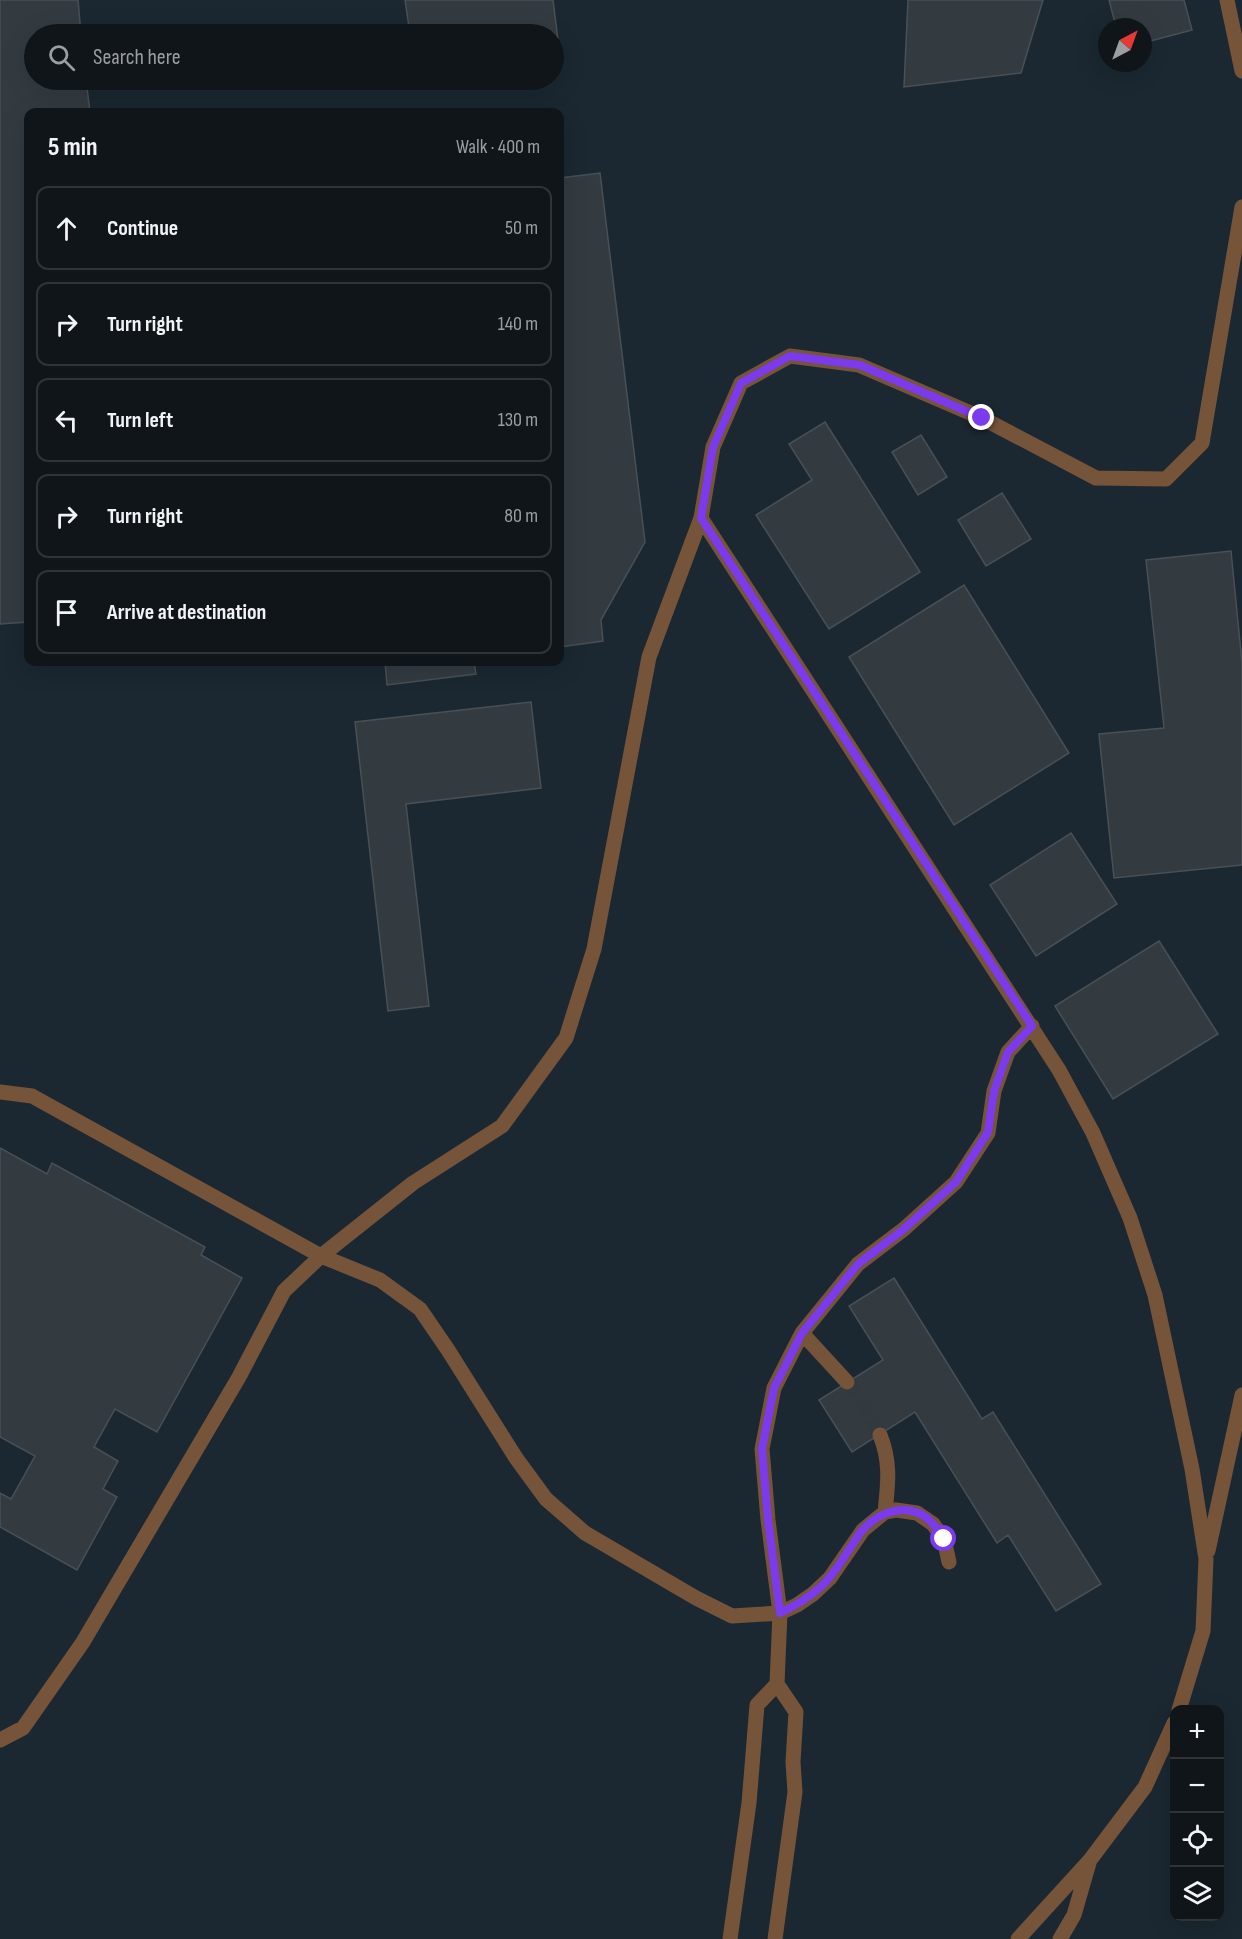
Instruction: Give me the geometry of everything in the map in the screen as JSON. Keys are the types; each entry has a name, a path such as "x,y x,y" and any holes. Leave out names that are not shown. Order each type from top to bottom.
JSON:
{"lane":[{"path":"1227,0 1242,71"},
{"path":"0,1740 23,1728 83,1642 239,1377 284,1291 321,1256 413,1183 502,1126 566,1038 594,949 649,657 701,518 713,447 741,383 790,356 860,365 982,418 1096,478 1166,479 1202,443 1242,207"},
{"path":"701,518 1032,1026 1093,1132 1130,1218 1155,1295 1192,1469 1206,1559"},
{"path":"775,1939 795,1792 793,1762 796,1712 777,1684 780,1613 762,1449 774,1388 802,1333 858,1264 904,1229 956,1182 988,1132 994,1091 1008,1052 1032,1026"},
{"path":"0,1092 32,1096 321,1256 380,1280 420,1309 516,1458 546,1499 585,1533 696,1598 732,1616 780,1613 797,1605 830,1578 863,1530 885,1512 906,1510 926,1517 944,1539 949,1562"},
{"path":"802,1333 822,1352 847,1382"},
{"path":"1181,1705 1203,1631 1206,1559 1242,1395"},
{"path":"880,1435 887,1452 888,1480 885,1512"},
{"path":"730,1939 749,1803 757,1705 777,1684"},
{"path":"1018,1939 1090,1860 1145,1787 1170,1732"},
{"path":"1060,1939 1074,1916 1090,1860"}],"shaded area":[{"path":"0,0 1242,0 1242,1939 0,1939"}],"building":[{"path":"0,0 78,0 80,24 24,24 24,90 87,90 90,108 24,108 24,622 0,624"},
{"path":"405,0 553,0 556,24 409,24"},
{"path":"908,0 1043,0 1021,73 904,87"},
{"path":"1109,0 1184,0 1192,30 1152,41 1152,18 1114,18"},
{"path":"600,173 645,542 601,620 603,641 564,646 564,178"},
{"path":"825,422 920,572 829,629 756,515 812,480 789,444"},
{"path":"921,435 947,477 918,495 892,452"},
{"path":"1002,493 1031,539 986,566 958,520"},
{"path":"1231,551 1242,663 1242,865 1114,878 1099,734 1164,728 1146,560"},
{"path":"964,585 1069,753 954,825 849,657"},
{"path":"385,666 475,666 476,674 387,685"},
{"path":"531,702 541,788 406,804 429,1006 388,1011 355,722"},
{"path":"1071,833 1117,904 1036,956 990,885"},
{"path":"1159,941 1218,1034 1113,1099 1055,1006"},
{"path":"0,1148 47,1174 52,1163 205,1247 201,1255 242,1278 157,1432 115,1409 94,1447 118,1461 103,1489 117,1497 77,1570 0,1527 0,1493 11,1499 35,1456 0,1437"},
{"path":"894,1278 982,1419 993,1412 1101,1584 1056,1611 1008,1535 997,1543 915,1412 852,1452 819,1400 883,1360 849,1306"}],"tunnel":[{"path":"847,1382 859,1397 880,1435"}],"route":[{"path":"944,1539 926,1517 906,1510 885,1512 863,1530 830,1578 813,1594 780,1613 762,1449 774,1388 802,1333 858,1264 904,1229 956,1182 988,1132 994,1091 1008,1052 1032,1026 701,518 713,447 741,383 790,356 860,365 982,418"}]}
